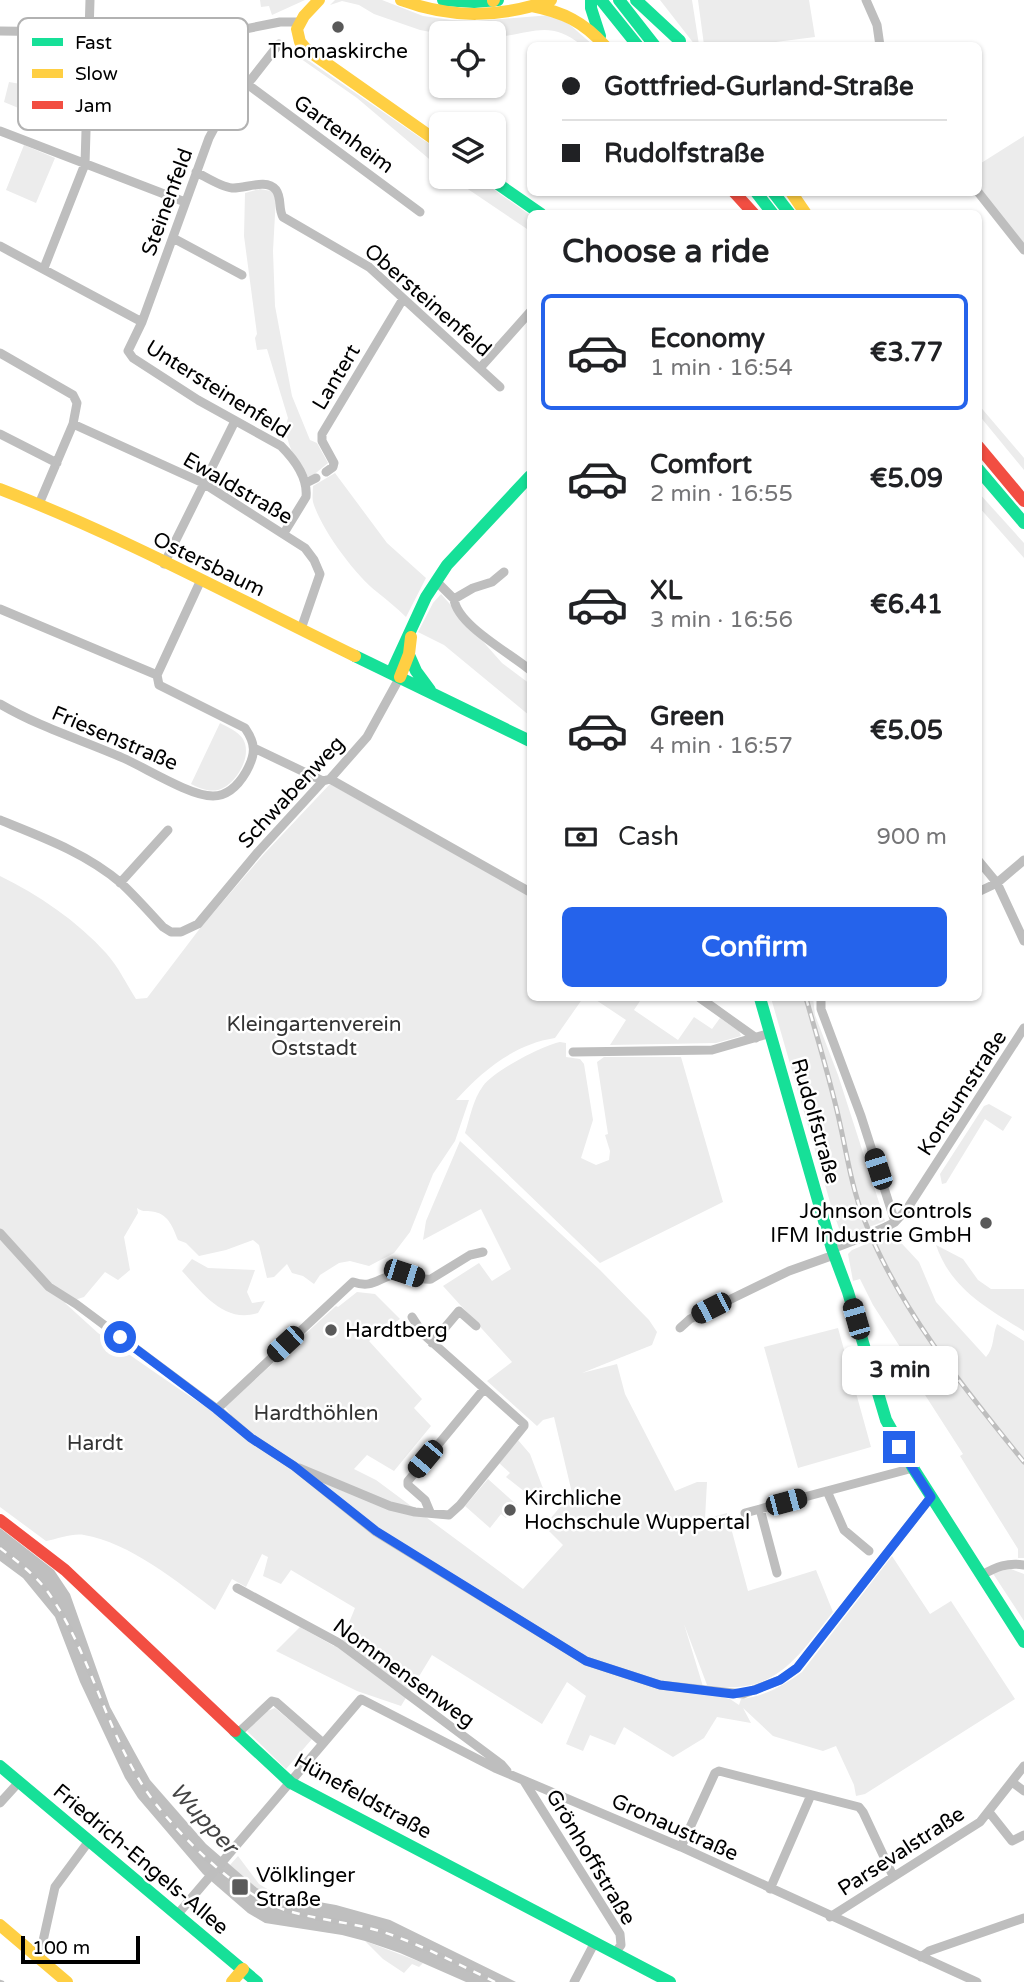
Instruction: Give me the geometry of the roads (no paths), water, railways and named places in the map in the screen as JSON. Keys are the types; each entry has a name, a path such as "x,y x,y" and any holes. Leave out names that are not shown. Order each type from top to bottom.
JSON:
{"main road":[{"path":"319,0 299,22 296,37 303,48 429,136"},
{"path":"401,0 434,12 454,15 492,13 551,0"},
{"path":"443,0 495,0"},
{"path":"619,0 652,42"},
{"path":"636,0 681,42"},
{"path":"656,0 681,42"},
{"path":"594,3 604,42"},
{"path":"594,3 634,42"},
{"path":"532,6 571,15 583,22 603,42"},
{"path":"505,189 535,210"},
{"path":"738,196 750,210"},
{"path":"759,196 770,210"},
{"path":"982,451 1024,501"},
{"path":"982,474 1024,523"},
{"path":"396,675 411,628 436,581 447,565 527,480"},
{"name":"Ostersbaum","path":"0,489 40,504 396,675"},
{"path":"411,628 409,654 416,671 433,694"},
{"path":"396,675 409,654"},
{"path":"396,675 527,740"},
{"name":"Rudolfstraße","path":"761,1001 833,1252 848,1292 886,1420 912,1468 1024,1642"},
{"name":"Hünefeldstraße","path":"0,1520 65,1570 291,1783 670,1982"},
{"name":"Friedrich-Engels-Allee","path":"0,1766 257,1982"},
{"path":"0,1925 67,1982"},
{"path":"232,1982 243,1969"}],"street":[{"path":"89,18 90,0"},
{"path":"866,0 877,25 879,42"},
{"path":"248,28 280,22 299,22"},
{"path":"0,31 18,31"},
{"name":"Steinenfeld","path":"248,84 279,44"},
{"name":"Gartenheim","path":"248,86 421,212"},
{"path":"44,268 85,164 86,130"},
{"name":"Steinenfeld","path":"129,347 142,322 213,130"},
{"path":"0,131 185,202"},
{"name":"Obersteinenfeld","path":"196,172 229,188 260,185 274,188 278,193 280,213 283,217 369,267 500,387"},
{"path":"981,196 1024,250"},
{"path":"173,238 242,275"},
{"path":"0,246 142,322"},
{"name":"Lantert","path":"326,472 334,463 322,441 322,433 403,299"},
{"path":"480,368 527,315"},
{"name":"Untersteinenfeld","path":"129,347 129,355 133,358 281,446 306,483"},
{"path":"0,354 73,395 78,407 40,504"},
{"path":"164,564 235,421"},
{"name":"Ewaldstraße","path":"73,424 203,483 304,548 314,560 320,574 301,629"},
{"path":"0,434 57,463"},
{"path":"284,533 306,497 306,483 316,478"},
{"path":"454,599 473,588 492,582 504,572"},
{"path":"436,581 454,599 455,607 474,629 527,668"},
{"path":"200,582 157,675 159,685 245,728 256,749 326,780 527,890"},
{"path":"0,609 157,675"},
{"name":"Schwabenweg","path":"120,883 171,932 181,932 198,924 258,852 367,737 396,675"},
{"name":"Friesenstraße","path":"0,704 37,724 209,796 229,791 242,779 256,749"},
{"path":"0,820 63,846 120,883 168,830"},
{"path":"982,890 997,883 1024,860"},
{"path":"982,865 997,883 1024,941"},
{"path":"704,1001 756,1038"},
{"path":"821,1001 821,1009 861,1116 895,1222"},
{"name":"Konsumstraße","path":"833,1252 895,1222 912,1202 1024,1028"},
{"path":"573,1052 712,1050 771,1033"},
{"path":"0,1233 55,1292 76,1304 251,1438 294,1466 376,1531 586,1661 660,1685 733,1694 755,1690 780,1680 797,1668 931,1497"},
{"path":"216,1409 353,1282 373,1284 398,1273 424,1280 431,1279 470,1255 483,1252"},
{"path":"680,1328 690,1319 833,1252"},
{"path":"432,1343 458,1311 476,1326"},
{"path":"294,1466 390,1506 415,1512 449,1515 460,1505 524,1424 432,1343 415,1325 412,1317"},
{"path":"430,1512 429,1505 408,1485 408,1481 484,1390"},
{"path":"745,1513 912,1468"},
{"path":"827,1491 844,1530 869,1551"},
{"path":"760,1509 777,1573"},
{"path":"982,1576 999,1566 1015,1563 1024,1565"},
{"name":"Nommensenweg","path":"237,1588 339,1643 500,1764 508,1773"},
{"name":"Gronaustraße","path":"323,1743 361,1699 495,1769 681,1847 977,1982"},
{"path":"177,1915 323,1743 272,1701 238,1733"},
{"name":"Parsevalstraße","path":"830,1917 980,1822 1024,1766"},
{"path":"681,1847 715,1773 719,1771 859,1808 893,1876"},
{"name":"Grönhoffstraße","path":"523,1779 620,1934 621,1945 615,1953"},
{"path":"0,1803 19,1782"},
{"path":"1012,1782 1024,1791"},
{"path":"770,1889 811,1795"},
{"name":"Parsevalstraße","path":"989,1812 1012,1841 1024,1835"},
{"path":"39,1959 55,1887 89,1841"},
{"path":"921,1957 929,1951 1024,1918"},
{"path":"573,1982 595,1942"}],"railway":[{"path":"807,1001 856,1194 878,1252 934,1346 1024,1462"},
{"path":"0,1548 33,1575 50,1595 78,1646 112,1726 139,1779 167,1818 214,1865 267,1903 285,1910 383,1932 495,1982"}],"place":[{"name":"Thomaskirche","path":"338,27"},
{"name":"Johnson Controls IFM Industrie GmbH","path":"986,1223"},
{"name":"Hardtberg","path":"331,1330"},
{"name":"Kirchliche Hochschule Wuppertal","path":"510,1510"},
{"name":"Völklinger Straße","path":"240,1887"}],"park label":[{"name":"Kleingartenverein Oststadt","path":"314,1036"},
{"name":"Hardthöhlen","path":"316,1413"},
{"name":"Hardt","path":"95,1443"}],"water label":[{"name":"Wupper","path":"204,1818"}]}
